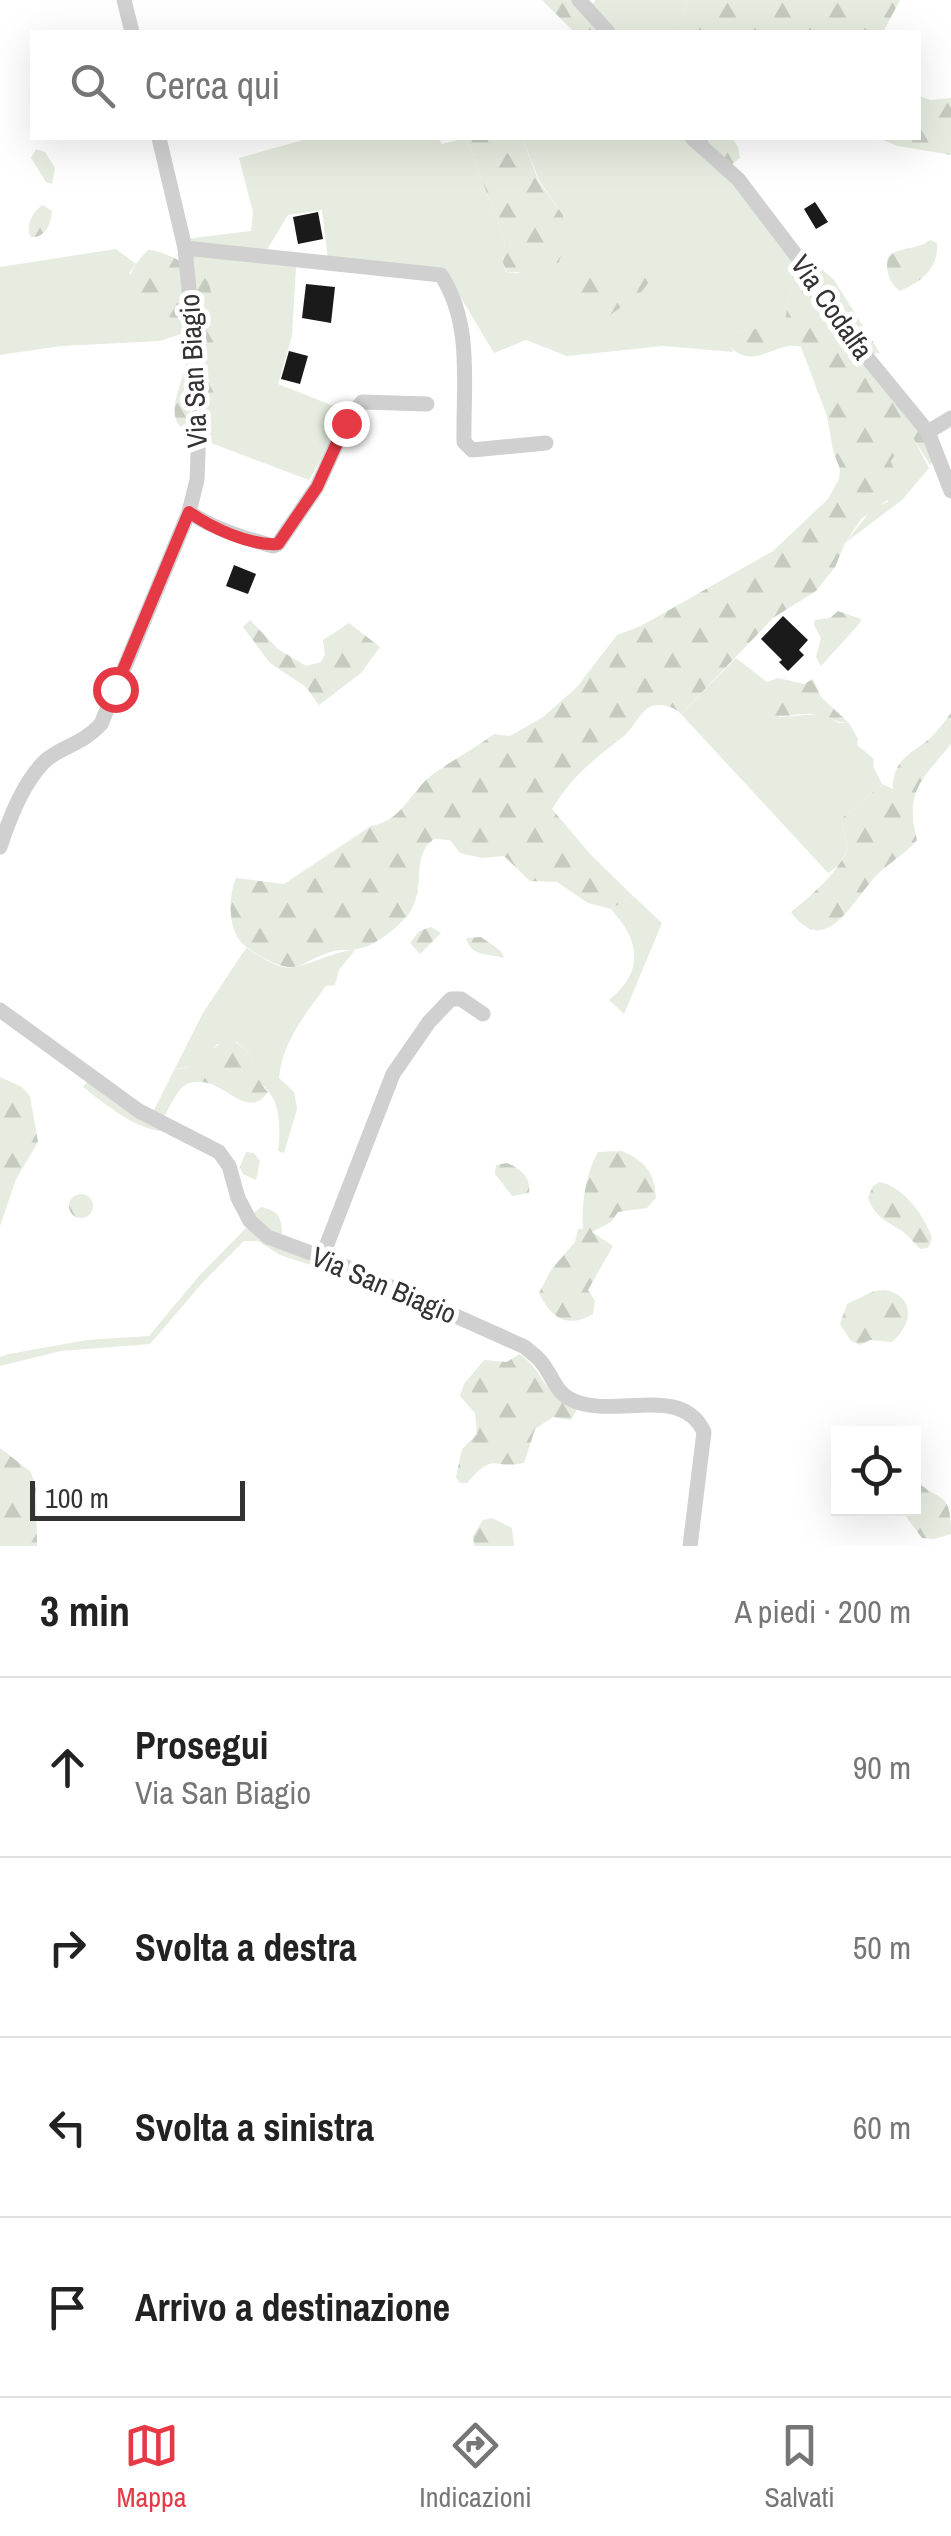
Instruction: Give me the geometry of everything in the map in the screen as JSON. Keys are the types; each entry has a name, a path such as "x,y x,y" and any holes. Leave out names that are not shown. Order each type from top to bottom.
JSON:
{"street":[{"path":"124,0 132,30"},
{"path":"578,0 606,30"},
{"name":"Via San Biagio","path":"0,847 17,804 43,762 88,739 101,724 189,512 197,480 201,426 185,248 160,140"},
{"name":"Via Codalfa","path":"694,140 738,179 805,268 820,300 928,432 951,491"},
{"path":"185,248 440,275 460,310 465,364 464,442 472,450 546,444"},
{"path":"189,512 242,536 278,544 317,487 346,423 362,402 427,404"},
{"path":"928,432 951,418"},
{"path":"322,1257 394,1074 412,1046 450,999 461,999 483,1014"},
{"name":"Via San Biagio","path":"0,1010 139,1111 219,1152 250,1221 268,1237 525,1347 567,1398 587,1405 677,1406 697,1416 704,1432 690,1546"}],"green space":[{"path":"542,0 573,0 600,30 572,30"},
{"path":"596,0 687,0 677,30 609,30 589,7"},
{"path":"687,0 900,0 884,30 677,30"},
{"path":"921,97 951,98 951,155 883,140 921,140"},
{"path":"303,140 439,140 442,144 467,140 505,241 506,272 519,273 563,215 540,182 523,140 687,140 742,192 805,280 796,277 793,282 783,325 733,333 727,344 734,352 663,346 567,356 526,340 494,353 446,273 328,259 322,210 288,215 265,253 186,247 185,239 251,231 253,212 239,158"},
{"path":"467,140 523,140 539,182 563,215 559,262 540,272 507,272 503,263 505,241"},
{"path":"702,140 733,140 740,158 731,165"},
{"path":"36,149 45,152 55,168 52,184 46,182 31,158"},
{"path":"43,205 52,211 49,225 40,235 31,237 31,220"},
{"path":"930,240 937,243 932,267 900,291 889,276 888,257"},
{"path":"116,249 136,264 129,273 163,313 178,320 187,332 160,341 61,346 0,355 0,267"},
{"path":"148,250 198,272 208,282 211,293 216,353 213,396 206,423 194,433 179,425 175,413 187,360 187,342 181,326 163,314 152,319 136,316 128,298 131,273"},
{"path":"188,255 296,267 292,336 278,384 349,412 309,480 203,440 202,429 213,394 214,334"},
{"path":"631,262 650,267 652,274 643,290 602,323 588,317 580,289 587,269 592,263 618,270"},
{"path":"812,264 834,280 880,353 871,354 826,303"},
{"path":"796,277 805,280 917,420 936,458 930,465 910,433 891,461 900,491 861,519 835,567 816,591 773,618 681,714 664,705 648,708 560,796 552,809 633,896 611,909 588,903 557,882 530,881 504,856 482,858 460,853 450,840 434,839 422,855 414,905 378,941 354,950 334,951 292,967 275,963 246,946 238,938 231,916 236,878 284,884 371,826 391,818 424,782 447,764 494,734 510,736 543,717 577,687 617,635 641,626 773,551 828,499 840,469 827,416 801,347 746,356 727,344 733,333 783,324"},
{"path":"910,432 929,468 902,500 845,543 873,508 888,502 891,461"},
{"path":"838,611 861,619 860,623 821,666 816,657 821,638 815,620 830,618"},
{"path":"250,620 278,649 306,666 321,662 325,654 323,640 349,623 380,647 361,673 319,705 306,687 270,663 243,627"},
{"path":"736,658 767,682 763,692 779,717 820,714 849,723 857,745 874,759 873,766 882,784 841,819 848,848 839,865 828,873 681,714"},
{"path":"778,678 804,684 813,679 821,697 849,723 815,714 770,714 763,692 767,682"},
{"path":"951,713 951,744 915,797 917,840 880,872 839,920 828,928 804,926 791,912 824,883 844,857 848,848 841,819 882,784 893,789 899,765"},
{"path":"633,896 662,923 624,1014 609,1000 629,978 633,944 611,909"},
{"path":"431,927 441,933 420,954 410,943 419,931"},
{"path":"481,937 501,951 504,958 476,951 466,938"},
{"path":"246,948 283,967 355,950 339,970 335,985 326,986 303,1018 285,1053 279,1078 294,1092 297,1109 284,1153 278,1151 277,1107 257,1079 248,1053 237,1042 217,1044 200,1064 174,1070 203,1013"},
{"path":"229,1039 246,1050 268,1092 259,1101 250,1103 200,1082 183,1086 163,1118 152,1114 174,1070 193,1065"},
{"path":"0,1077 22,1087 30,1096 38,1142 16,1179 0,1226"},
{"path":"88,1081 165,1131 144,1127 122,1115 83,1087"},
{"path":"622,1151 647,1169 656,1198 647,1208 618,1212 611,1222 592,1232 613,1246 588,1290 595,1301 593,1314 575,1321 560,1318 539,1293 551,1270 575,1242 578,1229 583,1229 585,1189 598,1152"},
{"path":"246,1152 254,1153 260,1161 256,1180 243,1174 240,1167"},
{"path":"507,1163 524,1174 529,1193 512,1196 495,1174 496,1165"},
{"path":"879,1182 896,1189 918,1211 932,1238 928,1248 920,1249 874,1210 868,1198"},
{"path":"81,1194 90,1197 90,1215 81,1218 72,1215 69,1206 72,1197"},
{"path":"261,1207 279,1217 282,1239 253,1214"},
{"path":"246,1228 273,1243 322,1261 326,1270 280,1255 258,1241 244,1241 150,1344 61,1351 0,1366 0,1357 9,1354 87,1340 149,1336"},
{"path":"886,1290 907,1305 904,1328 892,1342 870,1340 860,1345 851,1341 840,1324 847,1304 874,1291"},
{"path":"519,1354 556,1396 578,1407 571,1420 553,1417 535,1429 524,1463 489,1464 467,1483 460,1483 456,1477 462,1449 477,1434 475,1413 460,1396 464,1384 484,1360 507,1362"},
{"path":"0,1448 31,1472 36,1489 37,1546 0,1546"},
{"path":"921,1485 943,1499 951,1520 951,1534 922,1538 906,1516 921,1516"},
{"path":"492,1518 512,1528 514,1546 474,1546 473,1536 483,1520"}],"building":[{"path":"815,202 828,222 816,229 804,209"},
{"path":"318,212 323,239 298,244 293,217"},
{"path":"306,284 335,287 331,323 302,318"},
{"path":"289,351 308,356 300,384 281,379"},
{"path":"234,565 256,574 248,594 226,586"},
{"path":"783,616 808,640 799,650 804,655 788,671 761,639"}],"route":[{"path":"115,689 189,512 242,536 273,546 278,544 317,487 346,423"}]}
